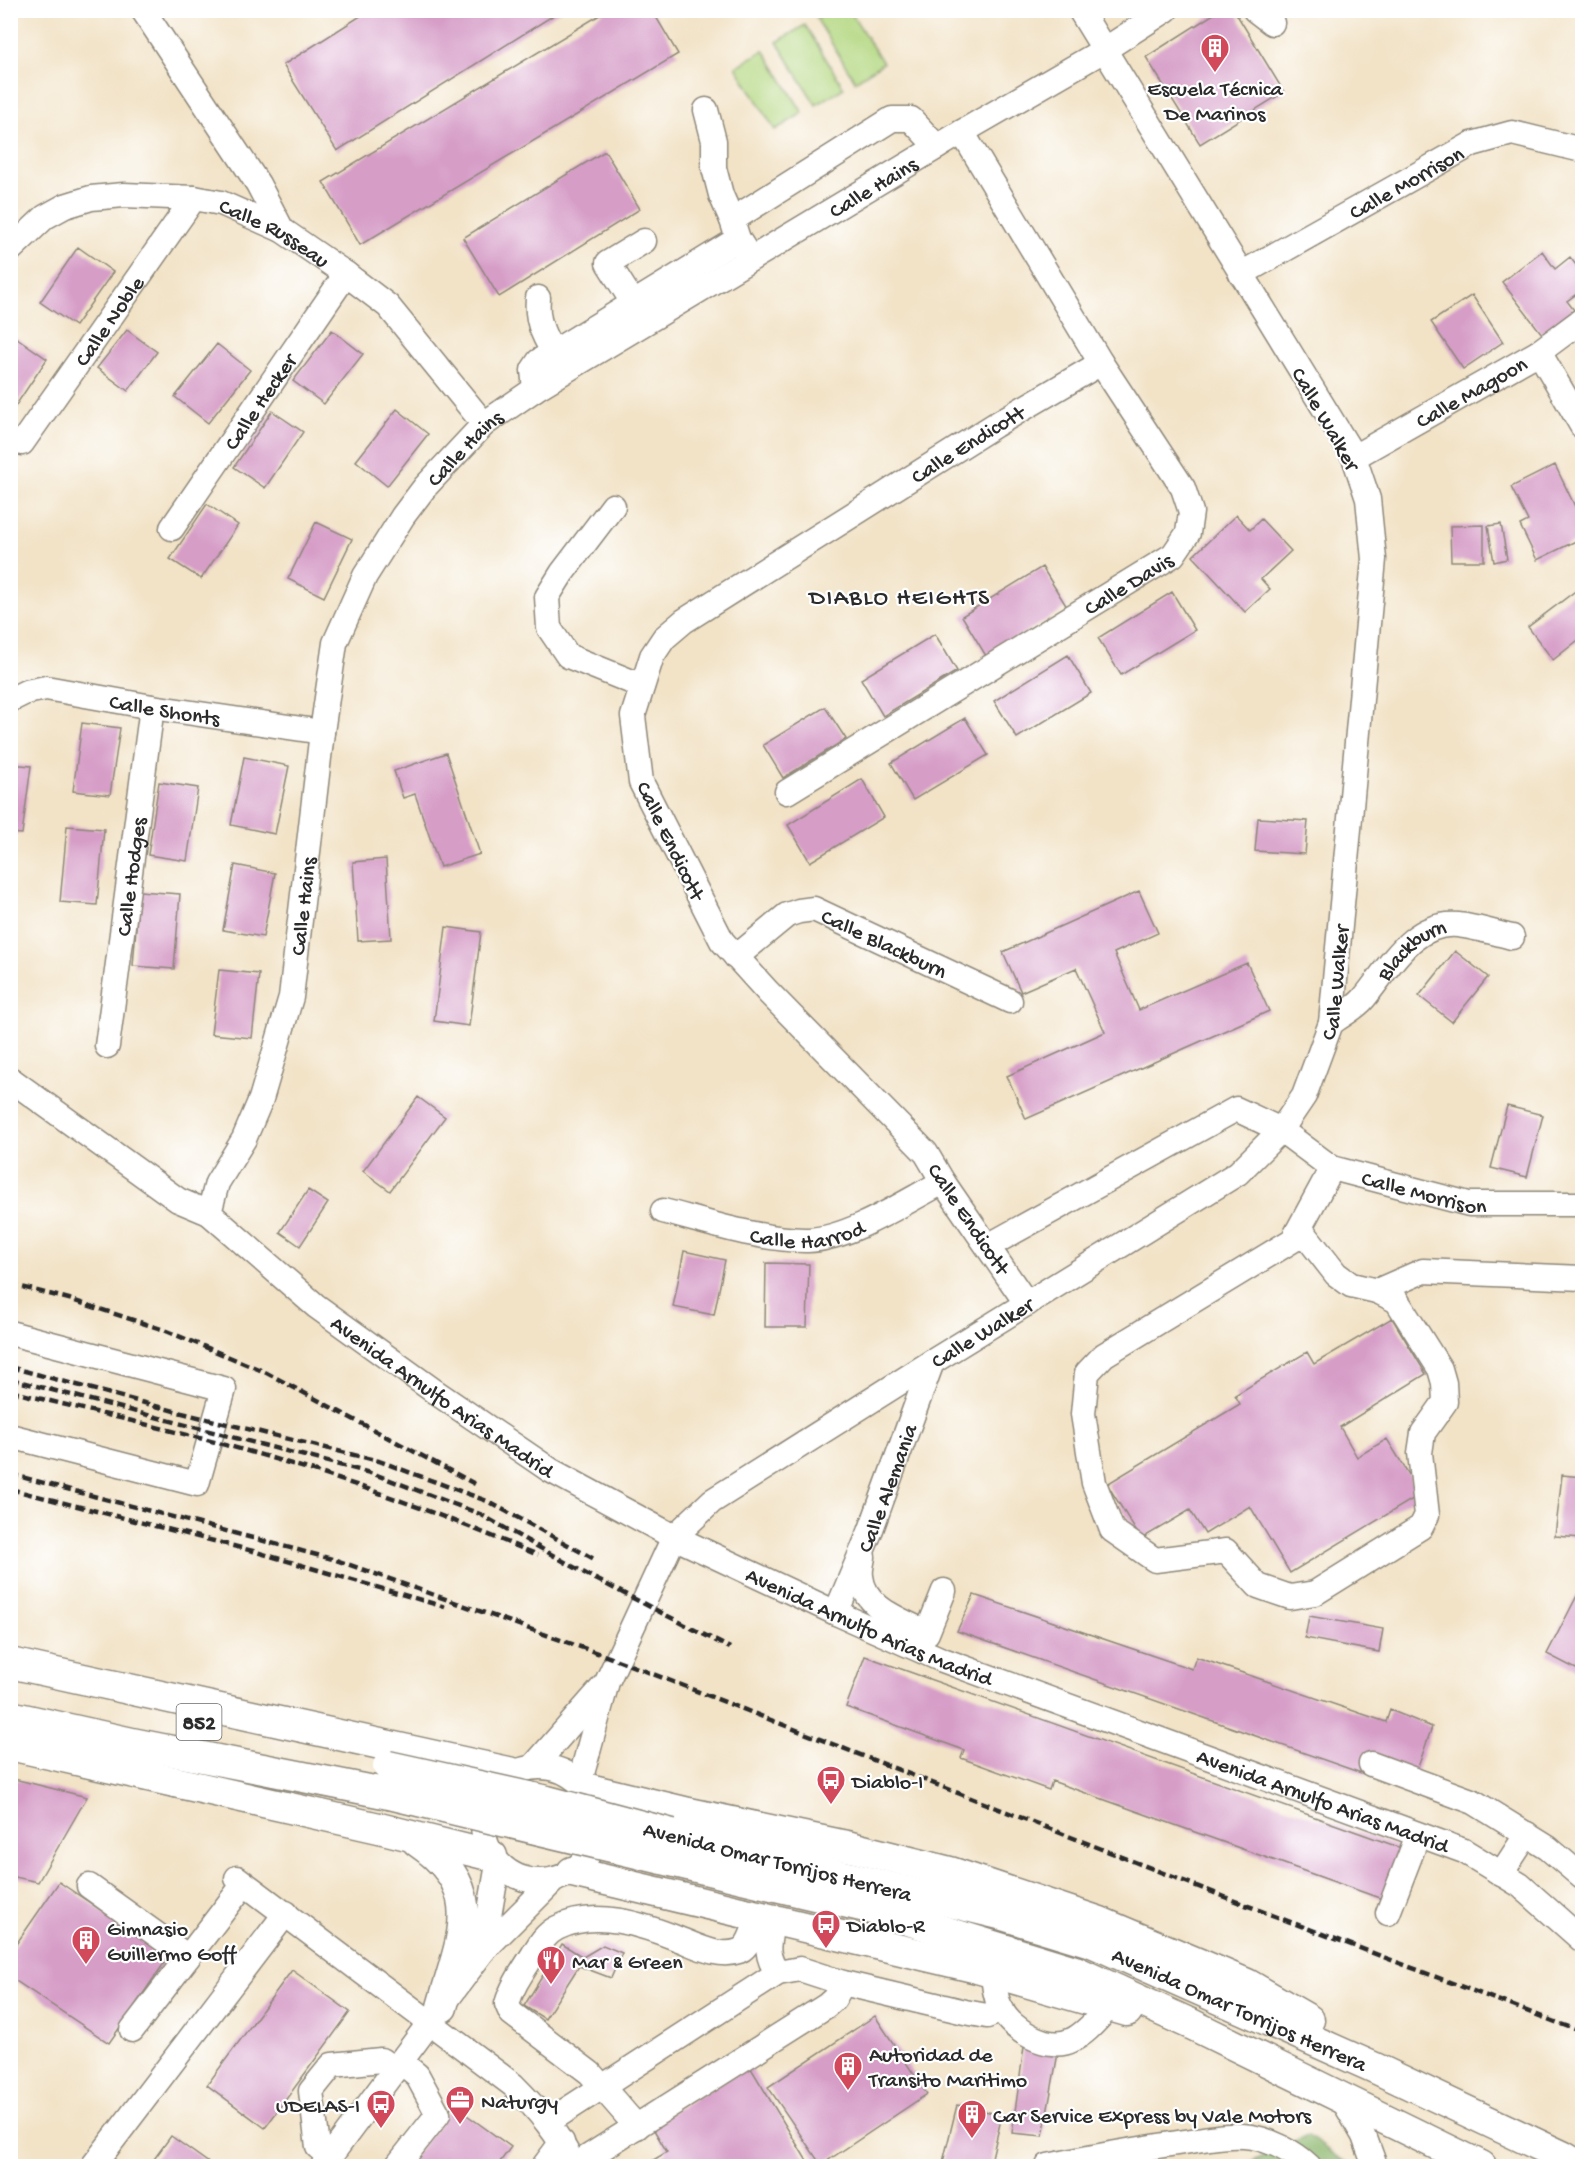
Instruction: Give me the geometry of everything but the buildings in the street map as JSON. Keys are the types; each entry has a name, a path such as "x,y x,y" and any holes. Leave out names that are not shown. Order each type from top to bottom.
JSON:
{"main road":[{"path":"10,1663 390,1769 523,1770"},
{"name":"Avenida Omar Torrijos Herrera","path":"10,1678 390,1769 547,1801 674,1836 999,1914 1094,1943 1375,2068 1579,2166"},
{"name":"Avenida Omar Torrijos Herrera","path":"10,1716 144,1746 390,1769"},
{"path":"10,1745 379,1828 495,1860"},
{"path":"379,1828 395,1824 408,1815 419,1794 418,1778 412,1763 390,1769"},
{"path":"583,1785 674,1836 681,1814 665,1819 652,1831 645,1846 644,1863 650,1879 662,1891 670,1895"},
{"name":"Avenida Omar Torrijos Herrera","path":"674,1836 865,1907 1075,1971 1265,2060 1481,2166"},
{"path":"412,1838 432,1851 445,1864 463,1900 464,1926 436,2014"},
{"path":"563,1876 670,1895 993,1972 1110,2006 1265,2060"}],"street":[{"path":"143,10 258,184 282,230"},
{"name":"Calle Walker","path":"583,1785 607,1682 674,1537 712,1501 1238,1173 1281,1130 1304,1096 1331,1023 1374,559 1368,499 1354,457 1080,10"},
{"name":"Calle Hains","path":"209,1213 218,1183 244,1139 261,1099 291,997 321,732 335,643 365,576 403,516 453,455 484,424 740,239 937,147 1104,50 1166,10"},
{"path":"706,110 714,141 714,168 721,195 740,239"},
{"path":"535,389 533,370 539,361 740,239 892,119 911,119 937,147"},
{"name":"Calle Davis","path":"787,792 1173,555 1188,533 1191,513 1182,488 1101,363 962,132"},
{"name":"Calle Morrison","path":"1241,274 1472,144 1512,133 1582,150"},
{"name":"Calle Russeau","path":"10,250 45,217 65,206 91,198 124,195 194,198 221,203 282,230 388,306 484,424"},
{"name":"Calle Noble","path":"22,443 194,198"},
{"path":"634,304 608,263 644,241"},
{"name":"Calle Hecker","path":"172,528 346,274"},
{"path":"538,298 538,320 543,336 553,351"},
{"name":"Calle Magoon","path":"1354,457 1539,352 1582,320"},
{"path":"1539,352 1582,426"},
{"name":"Calle Endicott","path":"1027,1305 943,1182 926,1153 768,992 722,941 641,782 633,716 652,656 664,638 684,621 995,424 1101,363"},
{"path":"613,506 562,573 548,597 549,628 568,656 642,686"},
{"name":"Calle Shonts","path":"10,700 26,692 46,688 152,707 321,732"},
{"name":"Calle Hodges","path":"107,1046 152,707"},
{"name":"Calle Blackburn","path":"736,957 787,915 814,909 1010,1001"},
{"name":"Blackburn","path":"1331,1023 1363,1000 1399,952 1430,930 1442,926 1458,925 1512,937"},
{"name":"Avenida Arnulfo Arias Madrid","path":"10,1079 178,1200 209,1213 316,1306 434,1391 550,1470 674,1537 940,1659 1464,1851 1520,1885 1582,1940"},
{"name":"Calle Morrison","path":"988,1246 1236,1109 1281,1130 1332,1168 1469,1204 1582,1204"},
{"path":"1300,1228 1336,1274 1351,1285 1377,1292 1397,1301 1440,1369 1444,1383 1445,1402 1423,1433 1420,1453 1427,1515 1421,1527 1315,1593 1290,1597 1258,1586 1226,1551 1155,1560 1112,1530 1094,1484 1083,1414 1087,1373 1104,1356 1293,1240 1332,1168"},
{"name":"Calle Harrod","path":"663,1211 765,1235 809,1240 835,1235 862,1225 943,1182"},
{"path":"1377,1292 1423,1271 1582,1278"},
{"path":"10,1333 224,1389 197,1484 10,1437"},
{"name":"Calle Alemania","path":"836,1613 864,1548 932,1362"},
{"path":"864,1548 861,1577 867,1596 882,1610 927,1633 944,1591"},
{"name":"Calle Walker","path":"523,1770 607,1682"},
{"path":"1371,1764 1474,1802 1548,1848 1582,1878"},
{"path":"397,2166 438,2114 417,2075 398,2066 381,2060 332,2066 311,2091 318,2148 326,2162 398,2066 483,1951 563,1876 586,1859 595,1842 598,1823 594,1805 583,1785 555,1768 523,1770 495,1789 484,1811 484,1836 495,1860 510,1874 537,1882 563,1876"},
{"path":"1501,1874 1527,1834"},
{"path":"1388,1912 1418,1835"},
{"path":"483,1951 495,1860"},
{"path":"132,2030 188,1957 241,1881 436,2014 540,2111 562,2142 574,2166 826,2007 834,1999 843,1983"},
{"path":"89,1886 188,1957"},
{"path":"93,2166 286,1913"},
{"path":"765,1917 767,1951 770,1962 778,1973"},
{"path":"637,2127 579,2063 511,2013 507,2004 513,1988 543,1938 555,1928 575,1920 604,1919 653,1929 711,1952 733,1952 741,1950 749,1943 765,1917"},
{"path":"548,2122 778,1973 800,1969 843,1983 987,2016 1002,2010"},
{"path":"993,1972 995,1992 1002,2010 1011,2022 1040,2040 1059,2044 1070,2041 1082,2034 1110,2006"},
{"path":"1342,2098 1364,2136 1375,2166"},
{"path":"1048,2166 1108,2153 1215,2137 1251,2137 1271,2143 1292,2153 1308,2166"},
{"path":"544,2166 562,2142"}],"green space":[{"path":"829,10 850,11 883,63 855,81 816,18"},
{"path":"805,25 844,88 816,105 777,42"},
{"path":"764,50 803,113 775,130 736,67"},
{"path":"1307,2135 1350,2166 1235,2166 1248,2164"}],"railway":[{"path":"10,1284 69,1299 164,1330 263,1371 475,1484"},
{"path":"10,1367 178,1412 379,1461 487,1501 596,1560"},
{"path":"10,1379 374,1474 480,1514 588,1575 730,1648"},
{"path":"10,1391 259,1454 416,1506 538,1555"},
{"path":"10,1474 336,1560 617,1660 1235,1901 1582,2032"},
{"path":"10,1489 253,1551 445,1607"}],"place":[{"name":"Escuela Técnica De Marinos","path":"1215,74"},
{"name":"Diablo-I","path":"831,1806"},
{"name":"Diablo-R","path":"826,1950"},
{"name":"Gimnasio Guillermo Goff","path":"86,1966"},
{"name":"Mar & Green","path":"551,1986"},
{"name":"Autoridad de Transito Maritimo","path":"848,2092"},
{"name":"Naturgy","path":"460,2126"},
{"name":"UDELAS-I","path":"381,2130"},
{"name":"Car Service Express by Vale Motors","path":"972,2140"}],"district":[{"name":"DIABLO HEIGHTS","path":"900,596"}]}
